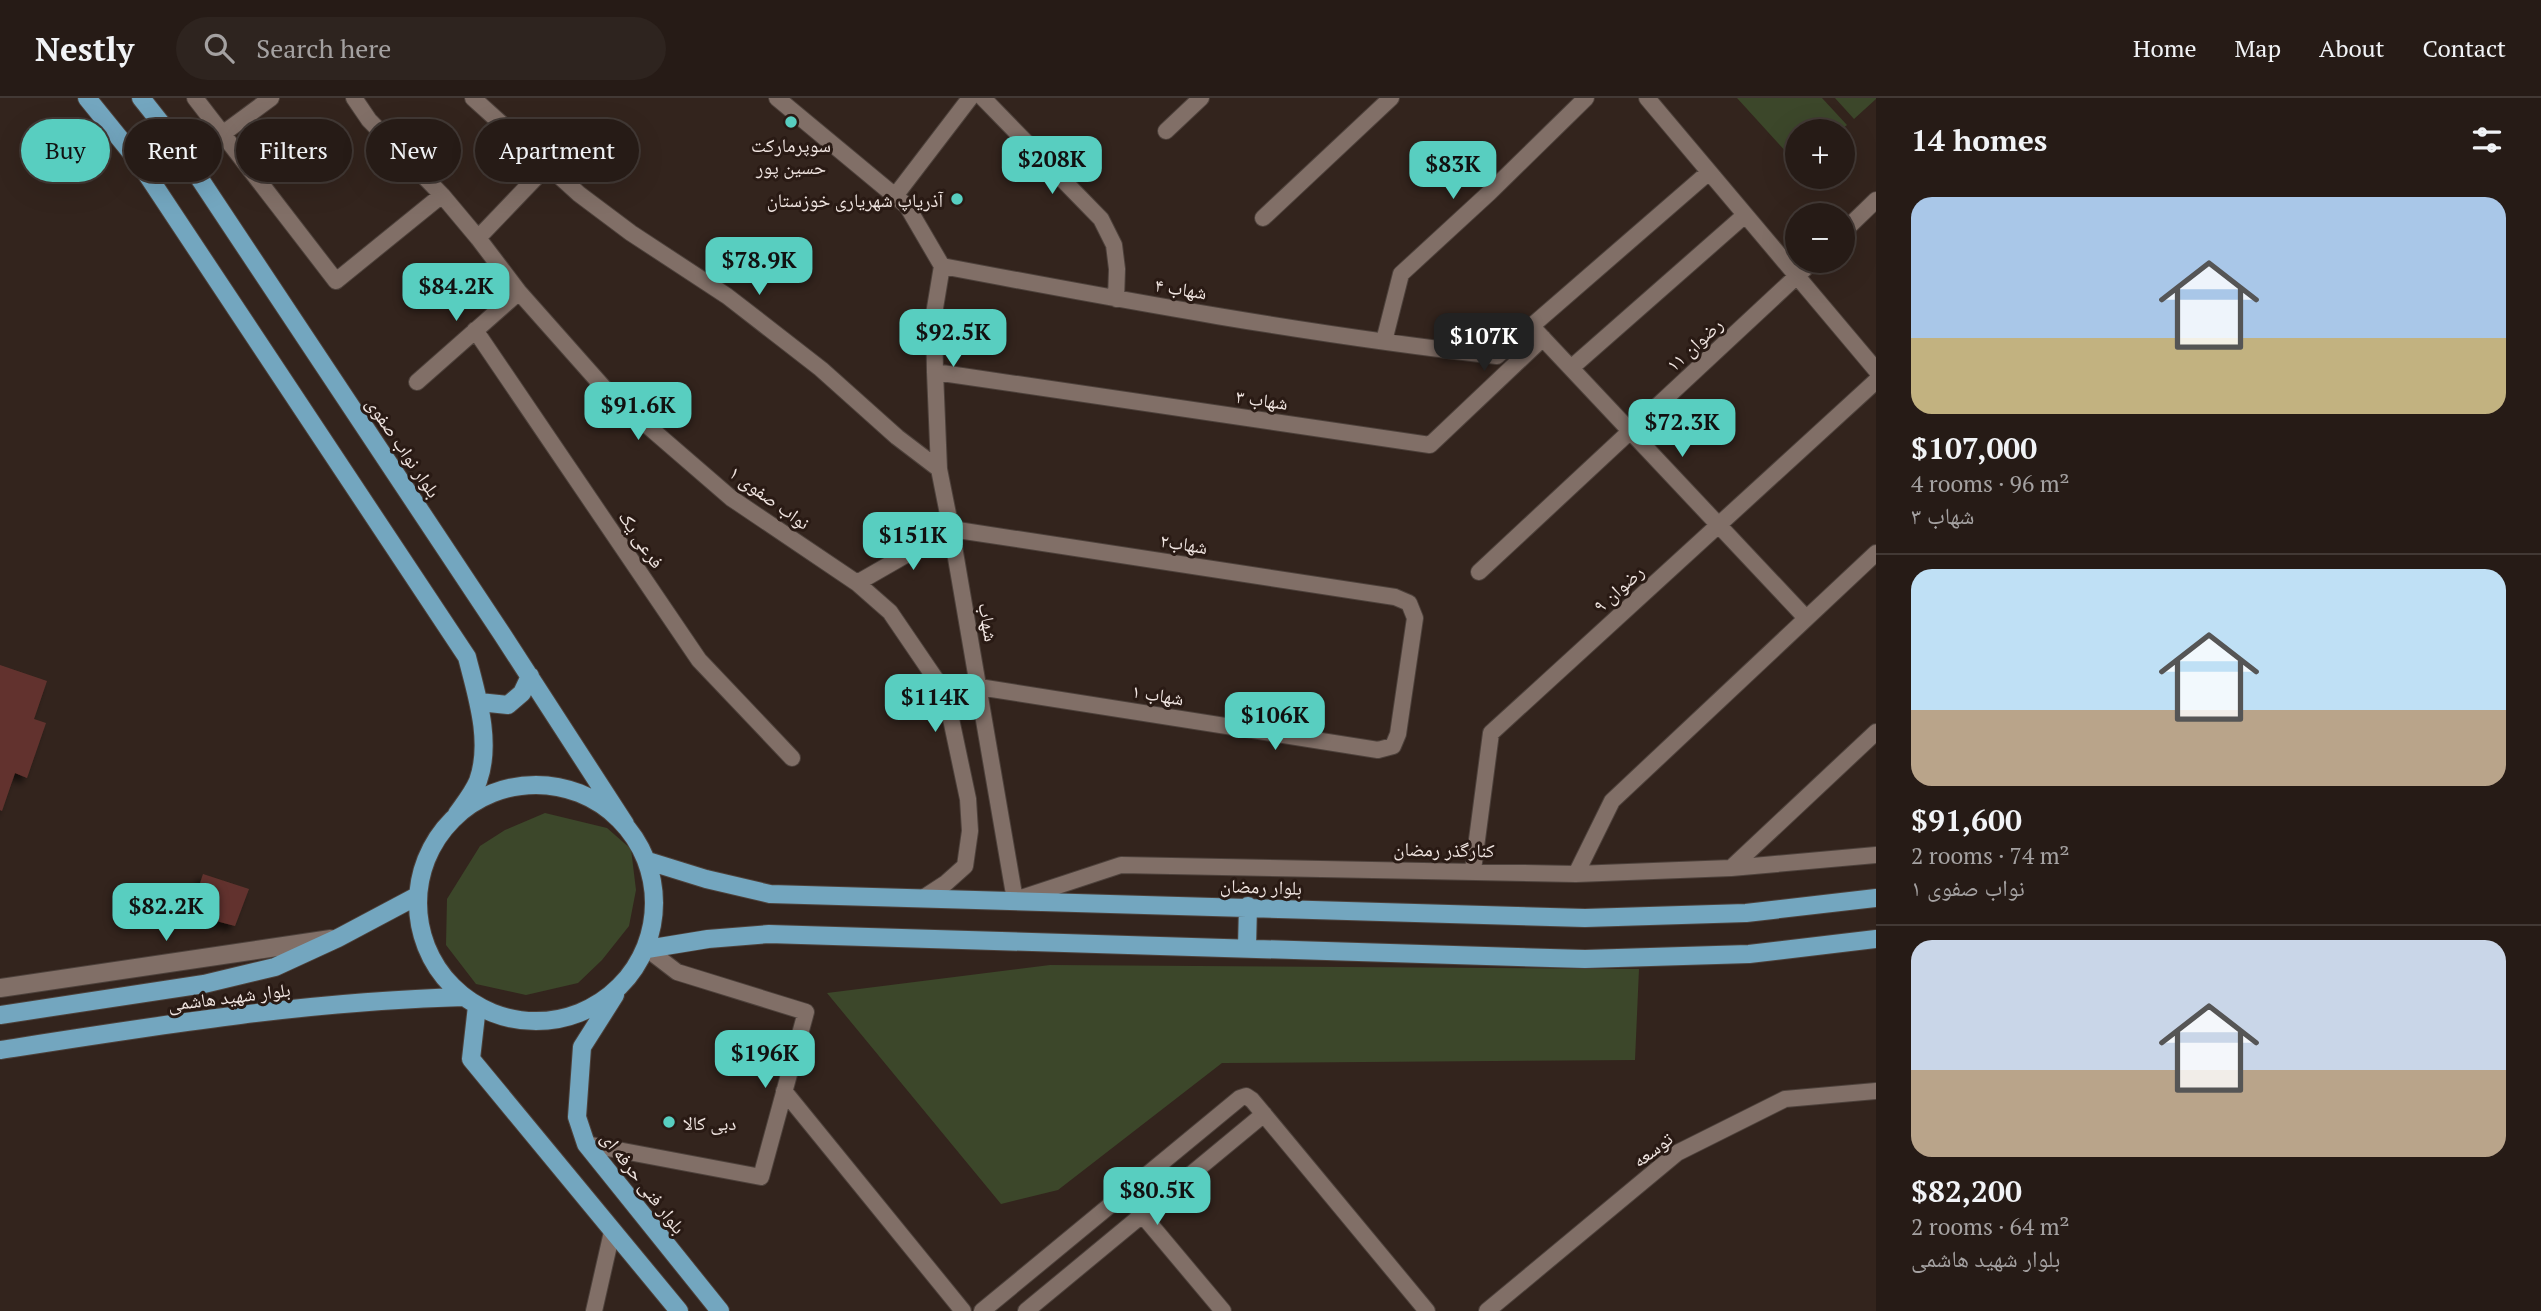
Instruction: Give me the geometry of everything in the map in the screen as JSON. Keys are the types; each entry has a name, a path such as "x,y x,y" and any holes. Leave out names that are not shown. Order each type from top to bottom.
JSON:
{"main road":[{"path":"87,98 138,162 467,657 479,702 484,749 477,782 457,814 440,833 424,863 417,896 421,934 438,969 471,1002 513,1020 551,1021 587,1011 619,990 647,949 656,905 648,861 625,824 588,796 544,784 497,791 457,814"},
{"name":"بلوار نواب صفوی","path":"141,98 157,119"},
{"name":"بلوار نواب صفوی","path":"202,182 530,676 625,824"},
{"path":"479,702 508,705 523,693 530,676"},
{"name":"بلوار رمضان","path":"648,861 706,879 770,894 1584,918 1746,913 1876,898"},
{"name":"بلوار شهید هاشمی","path":"0,1015 204,984 275,967 338,938 417,896"},
{"path":"1247,947 1248,906"},
{"path":"647,949 708,939 769,934 1585,959 1749,954 1876,939"},
{"name":"بلوار فنی حرفه ای","path":"619,990 582,1047 576,1117 586,1144 720,1311"},
{"name":"بلوار شهید هاشمی","path":"0,1050 209,1018 380,1000 471,1002"},
{"path":"471,1002 471,1059 679,1311"}],"street":[{"path":"195,98 210,119"},
{"path":"271,98 222,135 337,281 442,195"},
{"name":"نواب صفوی ۱","path":"355,98 369,120 442,195 519,292 604,389 731,498 857,583 890,612 937,681 951,719 968,799 970,831 965,866 923,898"},
{"path":"777,98 906,205 942,266"},
{"path":"895,196 970,98"},
{"path":"983,98 1101,219 1114,245 1117,269 1116,299"},
{"path":"1166,131 1201,98"},
{"path":"1264,218 1391,98"},
{"path":"1384,341 1401,274 1586,98"},
{"path":"1647,98 1876,370"},
{"path":"481,100 500,119"},
{"name":"شهاب ۴","path":"942,266 1116,299 1415,346 1497,356 1709,172"},
{"path":"478,238 532,182"},
{"path":"565,182 631,233 727,296 821,369 897,437 939,469"},
{"path":"1855,220 1876,200"},
{"path":"1572,368 1745,215"},
{"name":"شهاب","path":"942,266 934,313 939,469 1015,900"},
{"name":"رضوان ۱۱","path":"1479,572 1800,273"},
{"path":"417,382 519,292"},
{"path":"1532,326 1806,618"},
{"name":"فرعی یک","path":"475,330 699,660 792,758"},
{"name":"شهاب ۳","path":"935,372 1430,445 1543,338"},
{"name":"رضوان ۹","path":"1473,870 1491,733 1876,381"},
{"path":"857,583 951,529"},
{"name":"شهاب۲","path":"951,529 1395,597 1409,603"},
{"path":"1576,874 1612,801 1876,553"},
{"name":"شهاب ۱","path":"979,687 1378,750 1393,746 1398,734 1415,618 1409,603"},
{"path":"1731,868 1876,732"},
{"name":"کنارگذر رمضان","path":"1015,900 1121,866 1473,870 1576,874 1731,868 1876,855"},
{"path":"0,988 338,938"},
{"path":"586,1144 761,1177 806,1012 677,972 647,949"},
{"path":"784,1091 962,1311"},
{"name":"توسعه","path":"1487,1311 1677,1153 1786,1099 1876,1091"},
{"path":"982,1311 1240,1098 1246,1096 1264,1114 1427,1311"},
{"path":"1037,1308 1142,1215 1264,1114"},
{"path":"1124,1193 1223,1311"},
{"path":"594,1311 612,1232"}],"green space":[{"path":"1737,98 1822,98 1841,119 1785,119 1785,151"},
{"path":"1835,98 1876,98 1876,99 1854,119"},
{"path":"545,813 607,828 631,849 636,890 629,926 602,960 578,983 526,995 476,984 446,945 447,899 480,846 505,830"},
{"path":"1050,965 1639,969 1635,1060 1222,1063 1058,1190 1001,1204 827,993"}],"building":[{"path":"0,665 47,681 34,719 46,723 27,778 15,773 2,811 0,810"},
{"path":"203,874 249,889 235,926 190,914"}],"place":[{"name":"سوپرمارکت حسین پور","path":"791,122"},
{"name":"آذریاپ شهریاری خوزستان","path":"957,199"},
{"name":"دبی کالا","path":"669,1122"}]}
